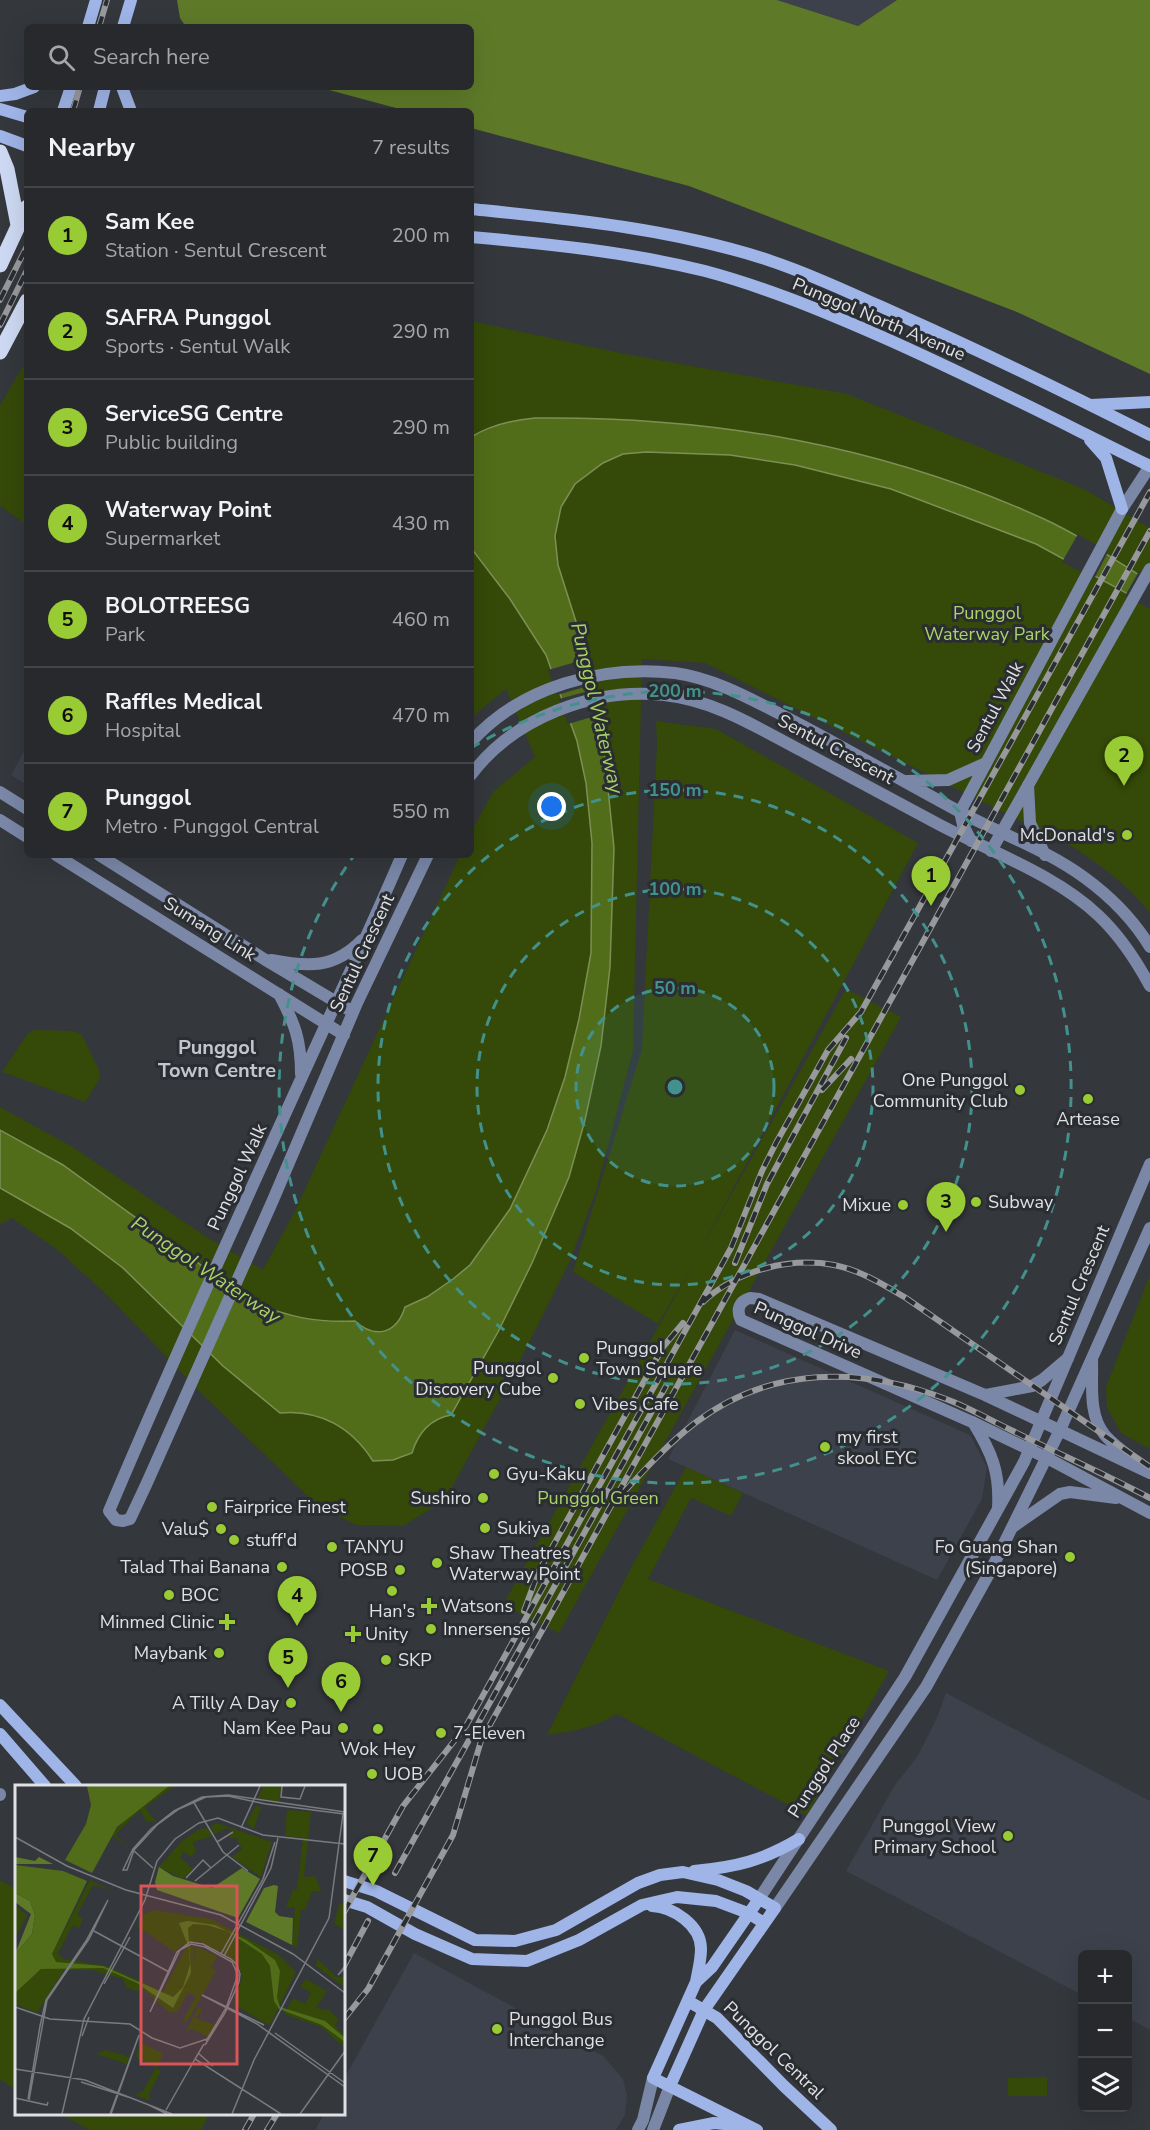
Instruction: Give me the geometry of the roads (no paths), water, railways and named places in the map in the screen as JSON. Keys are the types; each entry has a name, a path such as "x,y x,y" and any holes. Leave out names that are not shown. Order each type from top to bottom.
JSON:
{"main road":[{"path":"89,24 96,0"},
{"path":"124,24 131,0"},
{"path":"0,96 24,90"},
{"path":"64,108 69,90"},
{"path":"100,108 104,90"},
{"path":"123,90 130,108"},
{"path":"0,109 24,116"},
{"path":"0,136 24,145"},
{"path":"0,152 7,169 18,225"},
{"name":"Punggol North Avenue","path":"474,209 614,225 674,235 760,258 828,283 959,341 1150,435"},
{"path":"0,265 24,213"},
{"name":"Punggol North Avenue","path":"474,237 578,247 651,259 707,272 795,300 929,358 1150,466"},
{"path":"0,352 24,307"},
{"path":"1090,405 1150,402"},
{"path":"1086,435 1106,458 1122,509"},
{"path":"0,1705 75,1785"},
{"path":"0,1734 44,1785"},
{"path":"345,1881 376,1891 475,1940 515,1941 556,1930 638,1883 660,1875 728,1868 773,1854 799,1839"},
{"path":"683,1872 718,1880 775,1908"},
{"path":"345,1900 367,1907 415,1934 472,1959 527,1961 579,1940 642,1905 677,1897 716,1901 748,1913 765,1923"},
{"name":"Punggol Place","path":"653,2078 696,1982 712,1967 759,1899"},
{"path":"642,1905 661,1906 675,1912 688,1922 701,1947 696,1982"},
{"name":"Punggol Place","path":"670,2086 704,2010 775,1908"},
{"name":"Punggol Central","path":"688,2001 717,2018 831,2130"},
{"path":"653,2078 754,2128"},
{"path":"679,2130 714,2123 754,2128"}],"street":[{"name":"Sentul Walk","path":"960,812 1122,509 1150,466"},
{"path":"991,851 1150,569"},
{"name":"Sentul Crescent","path":"474,739 508,709 563,684 594,676 638,671 675,673 695,677 742,694 1083,877 1117,904 1140,930 1150,947"},
{"name":"Sentul Crescent","path":"474,772 497,748 521,730 542,718 583,702 627,694 684,697 728,712 1053,882 1100,916 1135,958 1150,986"},
{"path":"906,781 948,780 986,763"},
{"path":"1028,785 1030,823 1045,855"},
{"path":"0,792 24,807"},
{"path":"960,812 963,825 971,841"},
{"path":"0,820 24,835"},
{"name":"Sumang Link","path":"61,858 344,1035"},
{"name":"Sumang Link","path":"104,858 353,1012"},
{"name":"Sentul Crescent","path":"327,1024 401,858"},
{"name":"Sentul Crescent","path":"344,1035 427,858"},
{"path":"264,959 307,965 324,964 353,949 369,933"},
{"path":"277,992 291,1017 301,1048 301,1078"},
{"name":"Punggol Walk","path":"327,1024 152,1409 109,1511 116,1520 130,1519 344,1035"},
{"name":"Sentul Crescent","path":"1043,1421 1150,1164"},
{"path":"1060,1430 1150,1228"},
{"name":"Punggol Drive","path":"1146,1470 985,1395 759,1299 750,1298 740,1304 738,1310 741,1320 1030,1449 1150,1514"},
{"path":"985,1395 1032,1386 1068,1358"},
{"path":"1092,1360 1094,1413 1098,1425 1104,1435 1146,1470"},
{"name":"Punggol Place","path":"759,1899 905,1677 1030,1449 1043,1421"},
{"path":"972,1422 992,1460 1000,1485 998,1508"},
{"name":"Punggol Place","path":"775,1908 926,1687 1014,1526 1060,1430"},
{"path":"1014,1526 1060,1494 1070,1492 1123,1499"},
{"name":"Punggol Place","path":"638,2130 643,2120 653,2078"},
{"name":"Punggol Place","path":"653,2130 670,2086"}],"water":[{"name":"Punggol Waterway","path":"601,419 732,430 796,440 859,454 921,472 983,493 1044,519 1085,541 1150,582 1150,606 1036,544 891,489 795,465 730,455 646,452 623,454 603,463 575,484 561,507 555,536 558,565 585,650 602,730 614,848 610,967 601,1046 585,1120 569,1177 532,1263 498,1332 451,1415 437,1420 426,1428 421,1433 412,1453 393,1460 373,1461 355,1439 334,1423 308,1414 280,1413 223,1366 123,1268 70,1228 0,1188 0,1130 63,1165 252,1302 278,1312 315,1320 355,1321 371,1330 385,1331 397,1323 405,1307 427,1297 470,1265 510,1209 547,1130 565,1077 591,953 592,843 586,783 577,741 546,655 510,599 474,552 474,435 486,429 518,420"}],"railway":[{"path":"100,24 107,0"},
{"path":"74,108 79,90"},
{"path":"0,300 24,252"},
{"path":"0,325 24,276"},
{"path":"345,1910 403,1806 466,1726 731,1248 762,1171 776,1143 828,1050 861,1012 1150,492"},
{"path":"345,2018 368,1989 453,1835 481,1741 1150,531"},
{"path":"735,1263 767,1184 846,1038"},
{"path":"822,1090 851,1059"},
{"path":"703,1302 732,1282 765,1268 817,1263 853,1270 872,1278 906,1298 1150,1467"},
{"path":"524,1611 538,1573 663,1347 683,1323"},
{"path":"624,1492 676,1439 724,1404 754,1391 785,1382 817,1377 849,1377 914,1388 954,1402 1150,1498"},
{"path":"395,1873 666,1386"},
{"path":"345,1964 368,1921"},
{"path":"245,2130 253,2115"},
{"path":"267,2130 276,2115"}],"place":[{"name":"SAFRA Punggol","path":"1124,786"},
{"name":"McDonald's","path":"1127,835"},
{"name":"Sam Kee","path":"931,906"},
{"name":"One Punggol Community Club","path":"1020,1090"},
{"name":"Artease","path":"1088,1099"},
{"name":"Subway","path":"976,1202"},
{"name":"Mixue","path":"903,1205"},
{"name":"ServiceSG Centre","path":"946,1232"},
{"name":"Punggol Town Square","path":"584,1358"},
{"name":"Punggol Discovery Cube","path":"553,1378"},
{"name":"Vibes Cafe","path":"580,1404"},
{"name":"my first skool EYC","path":"825,1447"},
{"name":"Gyu-Kaku","path":"494,1474"},
{"name":"Sushiro","path":"483,1498"},
{"name":"Fairprice Finest","path":"212,1507"},
{"name":"Sukiya","path":"485,1528"},
{"name":"Valu$","path":"221,1529"},
{"name":"stuff'd","path":"234,1540"},
{"name":"TANYU","path":"332,1547"},
{"name":"Fo Guang Shan (Singapore)","path":"1070,1557"},
{"name":"Shaw Theatres Waterway Point","path":"437,1563"},
{"name":"Talad Thai Banana","path":"282,1567"},
{"name":"POSB","path":"400,1570"},
{"name":"Han's","path":"392,1591"},
{"name":"BOC","path":"169,1595"},
{"name":"Watsons","path":"429,1606"},
{"name":"Minmed Clinic","path":"227,1622"},
{"name":"Waterway Point","path":"297,1626"},
{"name":"Innersense","path":"431,1629"},
{"name":"Unity","path":"353,1634"},
{"name":"Maybank","path":"219,1653"},
{"name":"SKP","path":"386,1660"},
{"name":"BOLOTREESG","path":"288,1688"},
{"name":"A Tilly A Day","path":"291,1703"},
{"name":"Raffles Medical","path":"341,1712"},
{"name":"Nam Kee Pau","path":"343,1728"},
{"name":"Wok Hey","path":"378,1729"},
{"name":"7-Eleven","path":"441,1733"},
{"name":"UOB","path":"372,1774"},
{"name":"Punggol View Primary School","path":"1008,1836"},
{"name":"Punggol","path":"373,1886"},
{"name":"Punggol Bus Interchange","path":"497,2029"}],"district":[{"name":"Punggol Town Centre","path":"217,1058"}],"park label":[{"name":"Punggol Waterway Park","path":"987,623"},
{"name":"Punggol Green","path":"598,1498"}]}
